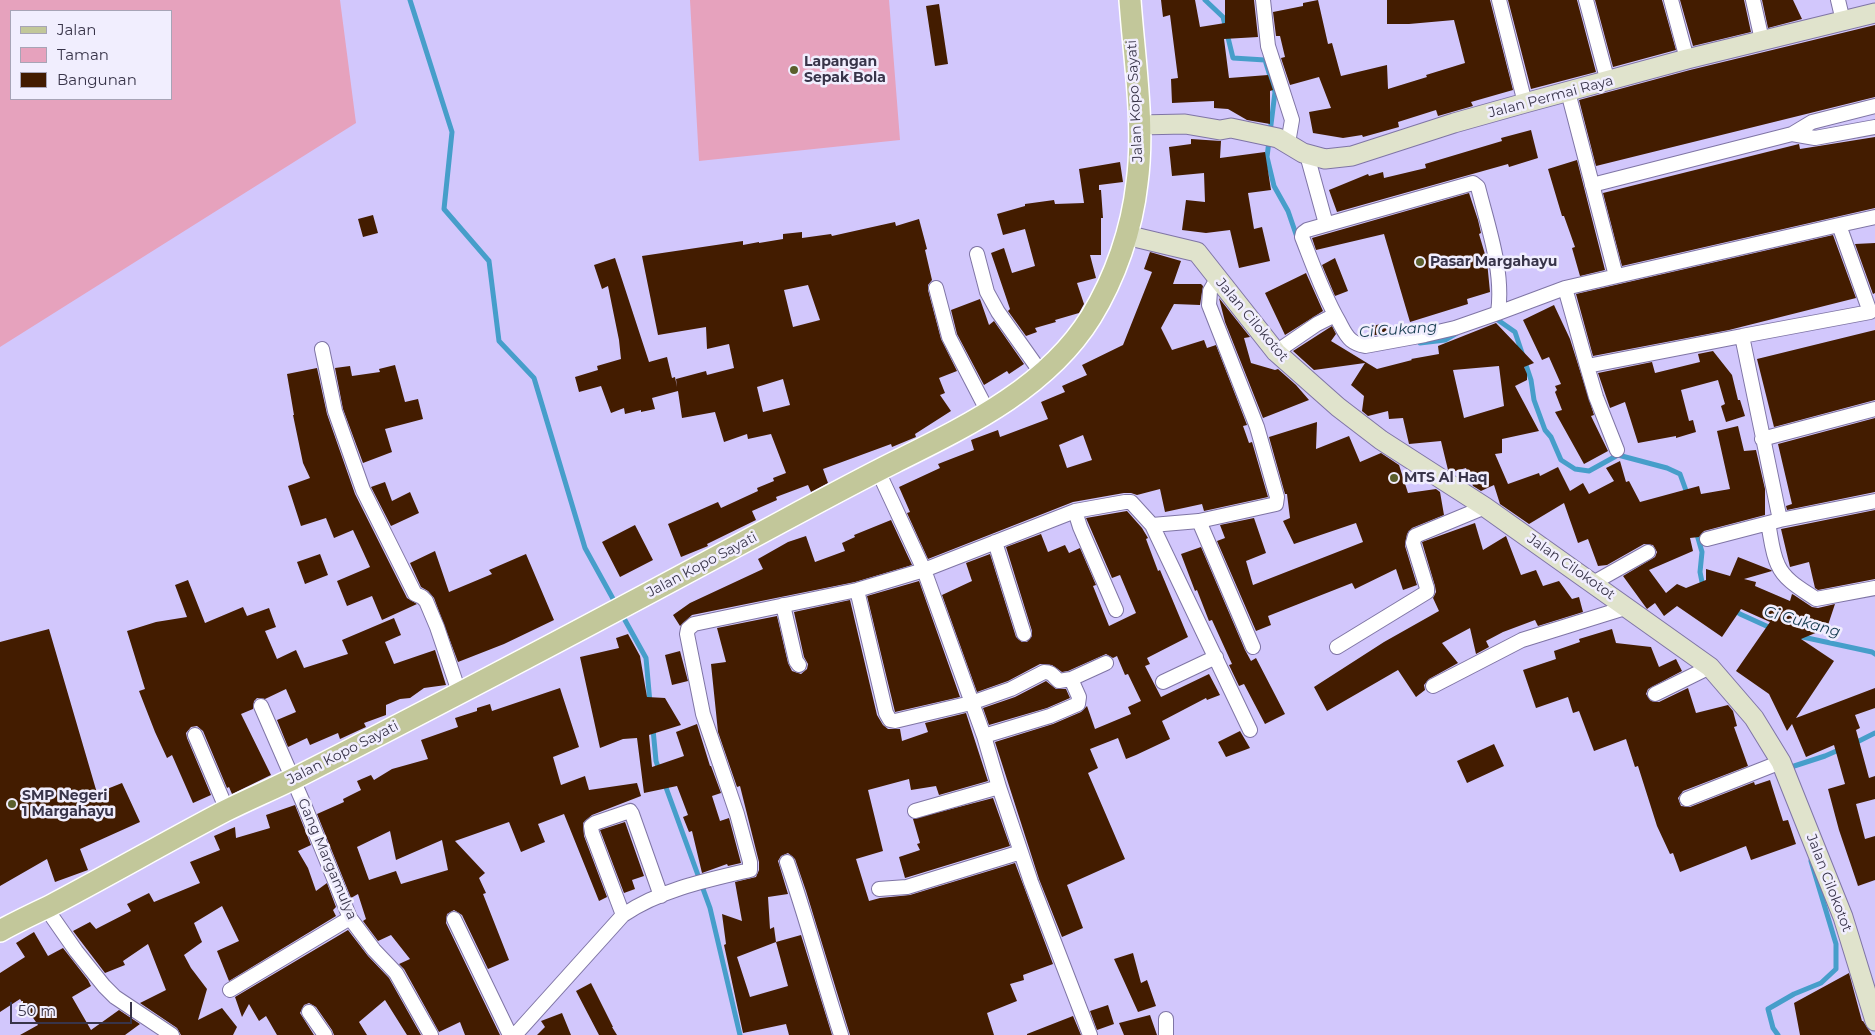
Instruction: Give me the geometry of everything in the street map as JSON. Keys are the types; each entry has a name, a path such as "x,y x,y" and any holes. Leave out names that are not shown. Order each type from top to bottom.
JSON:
{"main road":[{"name":"Jalan Kopo Sayati","path":"0,931 227,810 293,779 632,602 878,471 988,412 1015,395 1042,374 1058,359 1090,318 1103,294 1126,235 1138,182 1139,120 1130,0"}],"street":[{"path":"1263,0 1268,46 1292,120 1283,141"},
{"path":"1499,0 1524,103"},
{"path":"1586,0 1608,82"},
{"path":"1671,0 1687,60"},
{"path":"1753,0 1762,40"},
{"path":"1838,0 1843,21"},
{"name":"Jalan Permai Raya","path":"1139,120 1185,115 1221,122 1230,128 1283,141 1307,155 1325,159 1352,156 1454,123 1524,103 1762,40 1875,13"},
{"path":"1568,92 1616,276"},
{"path":"1592,185 1792,134 1812,122 1875,106"},
{"path":"1792,134 1815,138 1875,127"},
{"path":"1307,155 1326,224"},
{"path":"1498,313 1500,301 1493,244 1478,188 1473,183 1326,224 1303,233 1302,237 1314,270 1334,315 1352,341 1366,346 1454,328 1498,313 1565,288 1875,217"},
{"path":"1587,366 1872,312 1838,225"},
{"name":"Jalan Cilokotot","path":"1126,235 1193,250 1200,256 1276,352 1332,402 1381,440 1485,507 1710,667 1754,718 1783,768 1843,917 1875,1021"},
{"path":"977,254 987,292 998,312 1042,374"},
{"path":"1152,525 1199,521 1271,505 1278,501 1256,427 1209,304 1210,291 1218,279"},
{"path":"936,288 949,337 988,412"},
{"path":"1565,288 1596,398 1618,450"},
{"path":"1276,352 1317,324 1334,315"},
{"path":"1742,336 1762,439 1778,565 1792,582 1816,599 1875,588"},
{"path":"322,349 335,410 363,490 415,594 422,596 426,601 459,692"},
{"path":"1762,439 1875,409"},
{"path":"878,471 924,570 984,736 1021,852 1090,1035"},
{"path":"1707,539 1774,522 1875,501"},
{"path":"515,1035 623,915 635,907 687,886 750,870 752,867 737,814 702,714 687,634 688,629 694,624 857,590 924,570 1075,511 1131,502 1152,525 1250,730"},
{"path":"1337,647 1426,592 1427,588 1413,543 1415,536 1485,507"},
{"path":"1075,511 1080,527 1116,610"},
{"path":"1199,521 1253,647"},
{"path":"995,542 1024,634"},
{"path":"1594,583 1648,552"},
{"path":"857,590 886,713 890,720 895,721 971,703 1011,689 1044,672 1053,674 1059,680 1071,679 1106,663"},
{"path":"783,605 796,662 799,665"},
{"path":"1433,686 1522,640 1628,607"},
{"path":"1163,682 1216,657"},
{"path":"1655,694 1710,667"},
{"path":"984,736 1050,716 1078,704 1080,702 1079,698 1071,679"},
{"name":"Gang Margamulya","path":"261,706 350,918 374,950 396,973 431,1035"},
{"path":"194,735 227,810"},
{"path":"1687,799 1783,768"},
{"path":"915,812 999,787"},
{"path":"623,915 592,832 591,826 595,823 630,811 661,896"},
{"path":"879,888 907,887 1021,852"},
{"path":"786,862 798,892 814,945 821,977 841,1035"},
{"path":"46,908 76,951 114,997 172,1035"},
{"path":"230,990 350,918"},
{"path":"454,918 510,1035"},
{"path":"309,1012 325,1035"},
{"path":"1166,1019 1166,1035"}],"green space":[{"path":"0,0 340,0 356,123 0,347"},
{"name":"Lapangan Sepak Bola","path":"690,0 889,0 900,140 699,161"}],"building":[{"path":"1161,0 1195,0 1200,27 1225,23 1225,0 1254,0 1258,37 1224,39 1229,78 1268,75 1273,90 1270,91 1270,124 1247,120 1228,109 1214,108 1214,101 1172,103 1171,79 1178,78 1170,15 1163,17"},
{"path":"1318,0 1328,44 1332,43 1341,76 1387,65 1388,89 1465,63 1454,20 1387,24 1387,0 1490,0 1513,90 1471,102 1473,106 1438,116 1436,110 1398,122 1399,127 1363,137 1362,135 1343,138 1313,133 1309,112 1331,108 1319,77 1290,85 1281,58 1285,57 1280,36 1276,36 1273,12 1303,6 1303,3"},
{"path":"1508,0 1577,0 1596,72 1531,89"},
{"path":"1595,0 1662,0 1676,50 1613,67"},
{"path":"1680,0 1744,0 1751,32 1693,46"},
{"path":"1762,0 1793,0 1802,19 1768,28"},
{"path":"939,4 948,64 935,66 926,6"},
{"path":"1875,25 1875,97 1596,166 1579,100 1690,70"},
{"path":"1531,130 1538,158 1509,167 1508,164 1337,212 1329,190 1368,174 1369,176 1383,172 1384,178 1426,168 1425,164 1502,141 1501,138"},
{"path":"1875,137 1875,208 1622,266 1603,193 1799,144 1800,149"},
{"path":"1191,139 1221,141 1220,158 1265,152 1271,190 1248,193 1254,229 1262,227 1270,261 1239,268 1230,230 1206,233 1182,230 1186,200 1205,202 1204,173 1172,176 1169,147 1191,144"},
{"path":"1577,160 1605,270 1580,276 1572,248 1575,247 1564,216 1562,216 1548,169"},
{"path":"1120,162 1123,182 1099,185 1103,218 1101,218 1101,255 1090,255 1096,278 1077,283 1084,304 1079,313 1035,328 1037,332 1026,336 1008,311 1010,309 991,253 1004,248 1012,273 1035,266 1025,229 1003,235 997,214 1025,206 1025,204 1054,200 1055,204 1084,203 1079,169"},
{"path":"1469,193 1478,220 1481,233 1479,234 1487,261 1490,292 1467,299 1468,304 1410,322 1384,234 1316,250 1312,238"},
{"path":"373,215 378,233 363,237 358,219"},
{"path":"919,219 927,249 925,250 932,280 928,285 928,290 941,339 957,371 939,378 945,393 940,395 951,411 915,434 916,437 892,447 891,444 823,469 828,483 811,492 808,485 776,497 777,500 752,511 756,520 707,544 708,546 681,557 668,524 718,502 721,508 758,491 757,488 774,481 773,478 786,473 771,434 748,439 747,434 724,442 715,412 682,418 678,391 652,398 655,409 625,414 624,408 611,413 601,386 579,392 575,377 598,370 597,366 621,359 608,286 602,289 594,265 615,258 649,362 667,357 672,378 675,377 677,387 676,379 706,371 707,375 734,368 729,344 707,349 706,327 658,335 642,256 743,241 743,245 759,243 783,239 783,234 802,232 802,238 831,234 832,236 895,222 896,226","holes":["808,285 820,320 793,327 784,290","783,379 790,405 763,412 757,387"]},
{"path":"1833,235 1856,298 1729,330 1593,356 1576,294"},
{"path":"1875,243 1875,293 1873,294 1855,244"},
{"path":"1150,252 1181,261 1173,284 1201,284 1203,286 1200,305 1174,304 1161,328 1172,350 1204,340 1207,348 1216,345 1247,425 1243,426 1249,443 1252,442 1268,497 1204,511 1202,504 1165,512 1160,489 1137,495 1124,493 1073,502 928,559 907,513 910,512 899,487 940,468 938,464 974,450 971,440 998,430 1000,437 1048,419 1041,402 1065,392 1062,386 1087,375 1082,365 1123,345 1152,272 1144,269","holes":["1083,435 1092,460 1067,468 1059,445"]},
{"path":"1335,258 1348,291 1335,296 1322,265"},
{"path":"1306,273 1323,311 1285,335 1265,293"},
{"path":"1219,298 1250,337 1244,338 1251,363 1275,370 1278,369 1309,400 1263,418 1225,322"},
{"path":"980,299 989,325 994,321 1024,364 1009,374 1007,371 984,385 957,334 951,310"},
{"path":"1554,305 1570,339 1594,415 1591,416 1608,451 1584,464 1555,412 1562,410 1555,392 1557,390 1555,386 1561,384 1549,357 1542,360 1523,320"},
{"path":"1385,323 1387,333 1370,336 1368,327"},
{"path":"1496,323 1534,363 1524,367 1527,380 1515,386 1539,431 1502,439 1502,453 1495,454 1508,484 1539,473 1540,476 1558,467 1570,491 1583,483 1589,494 1614,481 1606,468 1620,461 1626,482 1629,481 1640,502 1699,486 1701,494 1730,489 1717,431 1738,426 1744,451 1756,450 1765,489 1765,515 1704,531 1699,537 1690,538 1693,551 1649,570 1666,593 1677,584 1686,588 1706,580 1706,569 1730,576 1738,557 1772,571 1744,579 1756,582 1755,586 1790,601 1792,594 1812,607 1818,608 1835,604 1826,631 1825,629 1801,639 1834,661 1796,718 1875,688 1875,708 1855,715 1860,728 1856,730 1869,778 1875,776 1875,799 1856,804 1865,839 1875,836 1875,880 1858,886 1839,830 1828,789 1845,784 1834,745 1806,757 1792,724 1787,731 1769,694 1736,671 1770,622 1741,609 1722,637 1677,606 1664,616 1655,603 1647,609 1623,576 1655,557 1657,552 1653,545 1644,544 1607,565 1598,566 1588,539 1578,543 1564,503 1529,524 1500,504 1494,485 1481,491 1473,486 1466,468 1452,472 1448,470 1441,441 1409,444 1403,418 1389,419 1388,411 1368,416 1362,411 1364,396 1351,385 1365,363 1314,370 1293,351 1332,326 1336,334 1331,341 1377,369 1411,359 1439,354 1438,346","holes":["1499,366 1504,406 1464,418 1453,370"]},
{"path":"1875,330 1875,400 1774,427 1757,359"},
{"path":"1713,351 1732,375 1738,400 1740,400 1745,416 1726,422 1721,406 1725,404 1718,380 1681,390 1689,421 1693,420 1696,432 1676,438 1676,436 1638,443 1625,402 1610,408 1598,373 1652,362 1655,373 1700,362 1698,354"},
{"path":"395,365 405,402 418,399 423,419 385,429 392,452 363,463 343,409 335,368 350,366 352,376 380,372 379,369"},
{"path":"317,368 327,414 355,494 407,598 417,604 382,620 372,596 347,606 337,581 370,567 353,530 334,538 326,518 301,526 288,486 310,478 303,463 287,374"},
{"path":"1875,418 1875,492 1787,510 1786,506 1792,504 1778,444"},
{"path":"1317,422 1316,449 1349,436 1360,462 1381,453 1399,465 1408,493 1436,489 1440,492 1444,515 1412,528 1407,534 1405,546 1417,585 1403,590 1396,569 1355,589 1352,583 1268,616 1271,625 1256,631 1217,541 1225,538 1220,525 1254,518 1266,553 1246,561 1253,585 1363,542 1356,523 1294,544 1283,521 1290,518 1287,494 1285,494 1269,437"},
{"path":"385,482 392,501 410,492 419,513 391,526 371,487"},
{"path":"1875,510 1875,579 1818,590 1815,588 1809,562 1790,567 1781,529"},
{"path":"1127,511 1148,538 1146,539 1158,571 1160,570 1188,637 1147,658 1150,664 1145,666 1161,697 1209,674 1220,695 1207,700 1206,698 1162,721 1170,739 1136,755 1126,759 1118,738 1090,749 1098,768 1088,773 1125,859 1067,885 1083,928 1062,937 1039,879 995,742 1053,724 1081,712 1087,706 1095,729 1131,714 1128,707 1141,701 1128,674 1125,675 1117,656 1113,658 1106,654 1062,672 1052,665 1040,664 1008,681 977,692 942,595 972,581 966,563 990,554 1016,637 1022,642 1027,642 1032,636 1032,631 1006,547 1041,534 1048,552 1065,545 1069,553 1080,548 1096,585 1093,586 1109,626 1136,613 1120,575 1112,578 1086,518"},
{"path":"891,520 912,565 855,582 692,615 680,626 673,615 690,603 763,569 758,559 788,542 806,536 815,562 845,551 842,543 855,537 854,535"},
{"path":"1475,523 1483,550 1506,536 1521,575 1536,570 1543,586 1559,581 1572,599 1579,597 1583,612 1538,626 1535,620 1503,632 1486,641 1489,647 1476,654 1470,628 1442,643 1458,663 1429,679 1424,685 1425,690 1416,697 1398,670 1327,711 1314,687 1384,642 1439,611 1433,598 1436,592 1435,586 1422,542"},
{"path":"635,525 653,560 620,577 602,542"},
{"path":"1201,547 1245,650 1251,661 1256,658 1285,714 1265,724 1244,684 1239,686 1229,665 1232,664 1212,620 1209,621 1197,590 1195,591 1181,554"},
{"path":"435,551 449,592 492,574 489,570 526,554 554,620 504,644 458,662 434,598 421,587 410,563"},
{"path":"320,554 328,575 305,584 297,562"},
{"path":"188,580 205,623 243,607 247,616 269,608 276,627 265,631 277,659 296,650 304,668 348,654 342,640 394,618 401,635 385,642 394,664 435,650 446,685 424,688 410,698 400,699 386,705 386,715 364,723 366,727 340,739 338,733 310,745 307,738 288,747 277,720 296,712 286,689 265,699 257,698 254,701 253,709 241,714 271,775 232,794 229,787 227,788 203,731 197,726 191,727 186,733 187,738 211,795 193,803 172,755 167,758 139,691 145,689 127,631 156,622 187,617 175,585"},
{"path":"919,581 960,697 895,712 867,596"},
{"path":"850,600 877,715 888,729 900,729 902,741 928,732 925,723 966,713 988,781 939,795 936,786 911,790 909,779 868,790 883,851 856,859 869,901 910,895 1015,863 1053,964 1023,975 1024,980 1010,984 1017,1001 987,1013 994,1035 850,1035 806,891 795,859 788,853 781,856 778,861 788,894 768,897 770,929 774,927 776,942 801,935 832,1035 789,1035 786,1024 743,1033 724,945 726,944 722,914 742,921 735,882 756,877 759,870 759,862 740,786 737,787 718,732 711,664 726,662 717,628 777,616 788,663 792,671 801,674 807,669 808,664 804,657 794,612","holes":["776,942 788,986 750,997 737,957"]},
{"path":"49,629 97,793 122,783 140,822 80,849 88,870 55,882 47,859 0,886 0,642"},
{"path":"1612,629 1616,643 1651,647 1659,667 1676,659 1682,671 1648,689 1646,694 1651,701 1659,702 1688,688 1696,713 1728,705 1733,711 1737,726 1734,727 1748,766 1683,791 1678,798 1681,806 1690,807 1754,782 1755,785 1770,780 1783,821 1788,820 1796,844 1751,860 1746,846 1680,872 1673,853 1670,854 1657,826 1638,766 1635,767 1626,739 1594,751 1579,711 1573,713 1568,697 1536,708 1523,670 1556,659 1554,651 1580,642 1579,639"},
{"path":"628,634 640,656 647,697 665,698 681,725 649,735 652,767 684,756 676,732 697,724 710,766 721,793 712,796 720,821 729,818 741,863 728,866 727,864 702,873 692,831 689,832 683,817 688,815 677,786 644,793 637,738 623,739 600,748 580,657 619,648 616,638"},
{"path":"680,651 688,681 672,685 665,655"},
{"path":"1046,681 1056,689 1066,689 1070,698 1047,708 989,725 983,708 1015,697"},
{"path":"560,688 579,747 553,757 561,785 585,776 589,790 637,783 641,796 592,815 583,823 584,836 607,897 599,901 564,814 538,824 545,842 521,852 509,822 455,841 485,873 479,878 486,893 483,894 509,960 488,969 462,915 454,910 447,914 446,923 500,1035 465,1035 460,1022 439,1032 404,969 399,964 410,959 391,935 378,941 363,921 366,919 358,894 351,898 317,814 344,802 343,799 361,790 357,781 371,775 374,780 392,769 428,759 421,740 458,727 455,718 477,711 477,708 490,704 492,711","holes":["390,831 396,860 442,840 448,870 401,884 396,871 369,880 357,847"]},
{"path":"1240,731 1250,748 1226,757 1218,742"},
{"path":"1494,744 1504,766 1467,783 1457,761"},
{"path":"993,798 1010,846 905,878 899,857 920,850 917,844 920,843 913,819"},
{"path":"295,805 311,845 298,851 308,868 316,891 327,883 336,907 333,910 336,916 229,981 217,951 239,941 222,906 194,923 202,942 184,955 207,989 198,1020 222,1008 237,1027 233,1035 181,1035 177,1028 140,1003 166,990 148,944 123,961 125,965 105,973 73,931 90,922 96,929 131,911 127,904 149,893 154,902 200,883 190,862 220,850 214,836 235,827 236,838 270,828 266,815"},
{"path":"625,822 644,876 632,880 635,889 624,893 600,830"},
{"path":"348,930 368,956 389,978 421,1035 407,1035 385,1000 359,1022 367,1035 334,1035 316,1007 309,1003 304,1005 300,1013 314,1035 277,1035 266,1016 259,1021 249,1004 242,1017 235,997"},
{"path":"34,932 48,956 63,948 88,980 91,986 72,997 91,1030 119,1010 140,1024 125,1035 20,1035 38,1025 20,999 0,1012 0,973 25,957 16,943"},
{"path":"1133,953 1141,983 1147,980 1156,1006 1138,1012 1114,959"},
{"path":"1849,973 1862,1021 1872,1035 1800,1035 1794,1003"},
{"path":"591,983 617,1035 599,1035 576,991"},
{"path":"1108,1005 1114,1024 1097,1030 1090,1011"},
{"path":"562,1013 571,1035 537,1035 545,1027 541,1021"},
{"path":"1150,1015 1157,1035 1124,1035 1119,1023"},
{"path":"1073,1016 1081,1035 1027,1035 1027,1034"}],"waterway":[{"path":"410,0 452,132 444,209 489,261 499,341 534,378 585,548 617,606"},
{"name":"Ci Cukang","path":"1205,0 1223,17 1233,58 1265,60 1275,92 1267,157 1274,186 1288,211 1298,240"},
{"name":"Ci Cukang","path":"1495,318 1515,332 1531,380 1534,400 1545,430 1551,437 1561,460 1575,469 1589,471 1618,455 1667,468 1680,474 1688,496"},
{"name":"Ci Cukang","path":"1420,343 1445,340 1457,333"},
{"name":"Ci Cukang","path":"1696,531 1702,552 1700,572 1703,587"},
{"name":"Ci Cukang","path":"1734,610 1773,629"},
{"path":"621,613 646,658 650,703"},
{"name":"Ci Cukang","path":"1798,636 1875,654"},
{"path":"653,729 656,761 659,770"},
{"name":"Ci Cukang","path":"1853,744 1875,733"},
{"name":"Ci Cukang","path":"1788,768 1841,749"},
{"path":"664,782 710,908 740,1035"},
{"name":"Ci Cukang","path":"1778,1035 1773,1028 1768,1009 1794,994 1821,983 1836,969 1836,944 1811,861"}],"place":[{"name":"Lapangan Sepak Bola","path":"794,70"},
{"name":"Pasar Margahayu","path":"1420,262"},
{"name":"MTS Al Haq","path":"1394,478"},
{"name":"SMP Negeri 1 Margahayu","path":"12,804"}]}
